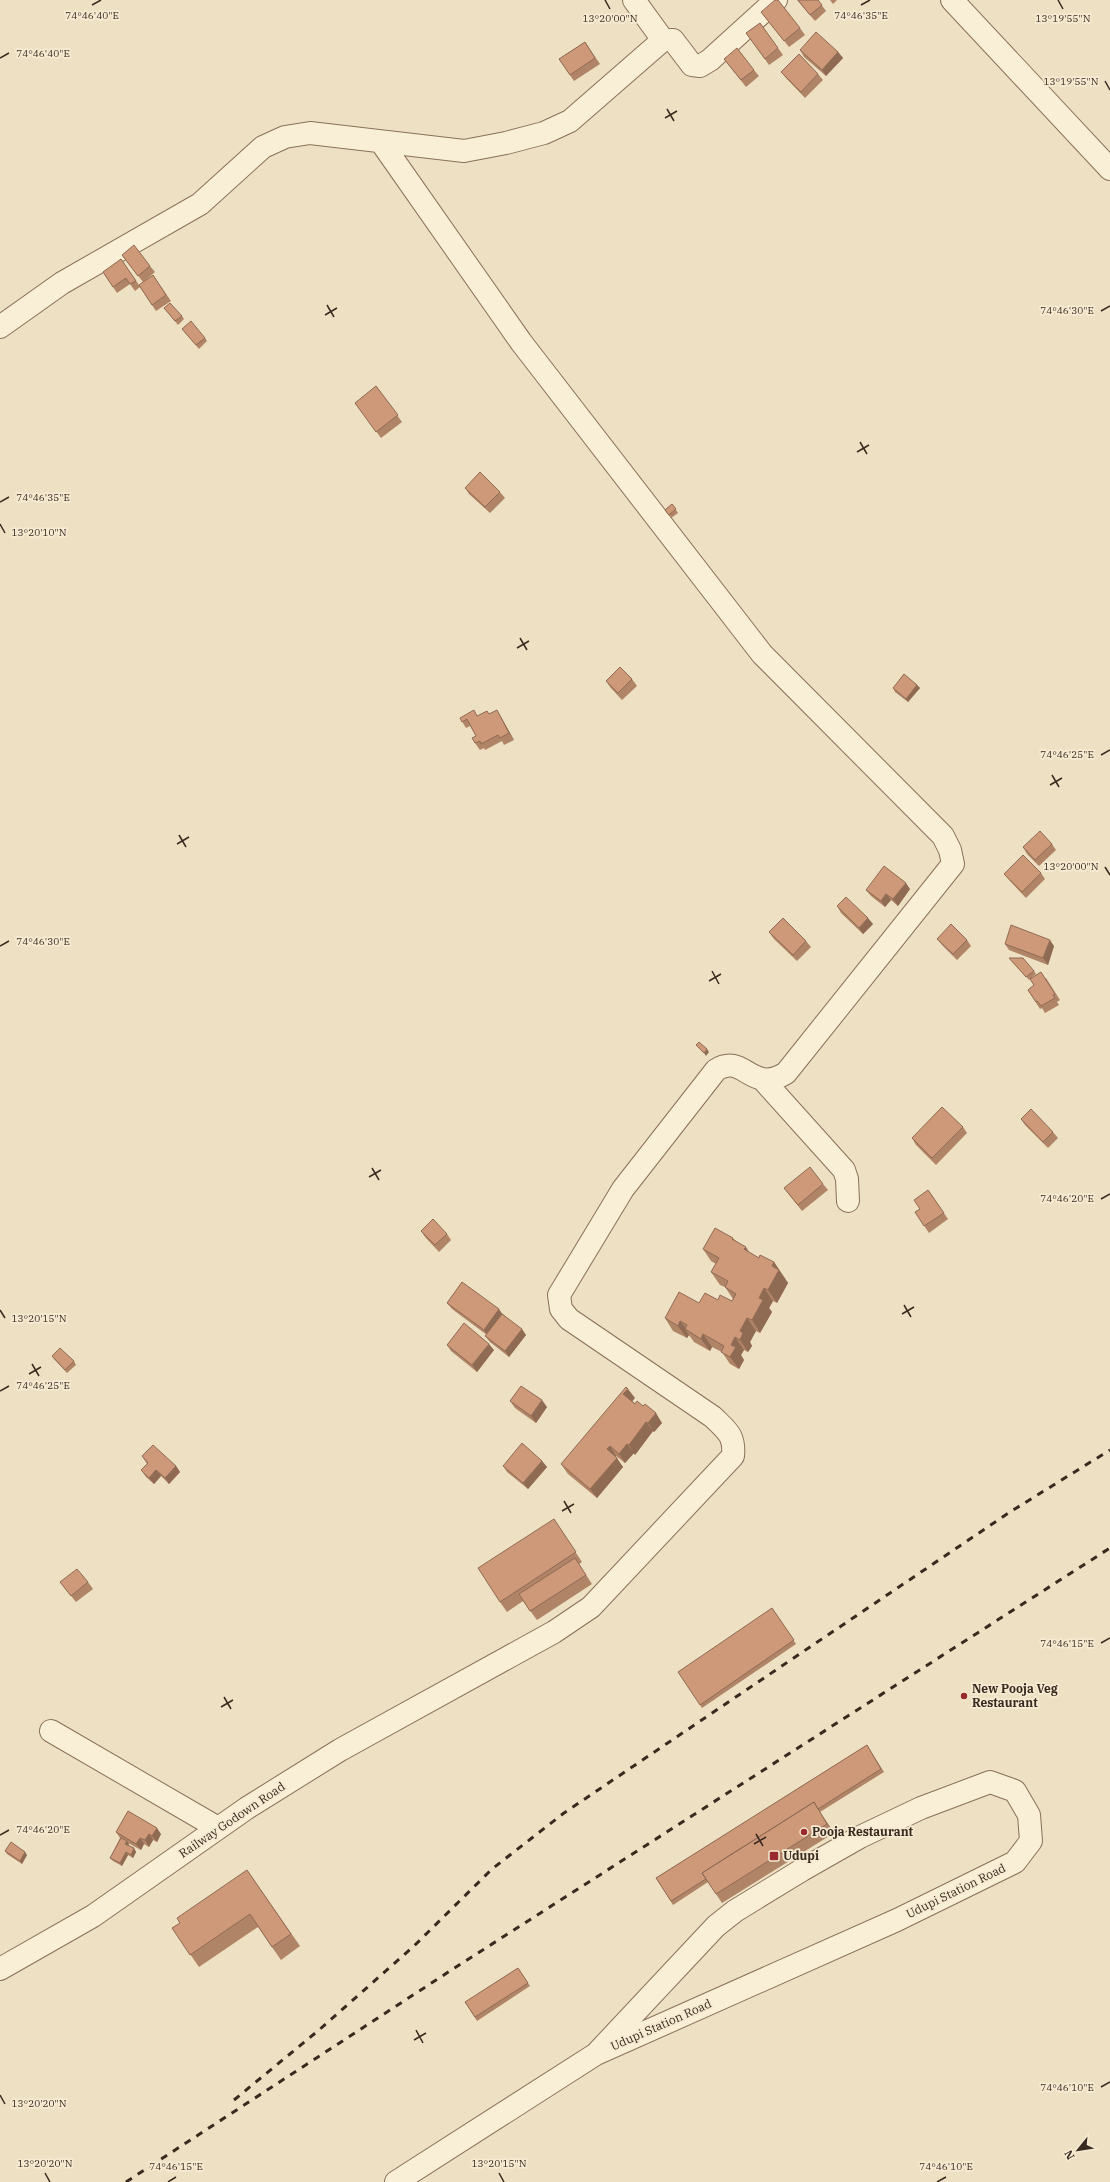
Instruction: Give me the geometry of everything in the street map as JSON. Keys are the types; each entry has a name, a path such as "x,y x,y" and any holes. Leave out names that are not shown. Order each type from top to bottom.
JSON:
{"street":[{"path":"634,0 663,40"},
{"path":"0,327 62,283 200,204 263,147 284,137 310,133 464,151 506,143 544,133 570,121 663,40 673,40 692,65 700,66 710,60 776,0"},
{"path":"952,0 1110,169"},
{"path":"381,142 521,342 762,654 943,836 950,850 953,864 786,1073 776,1079 764,1081"},
{"name":"Railway Godown Road","path":"0,1969 93,1916 218,1828 340,1750 468,1678 554,1632 591,1607 733,1456 734,1444 730,1434 713,1417 568,1318 561,1309 559,1295 623,1189 716,1070 724,1065 735,1066 764,1081"},
{"path":"764,1081 844,1170 847,1179 848,1202"},
{"path":"51,1731 218,1828"},
{"name":"Udupi Station Road","path":"990,1782 1015,1791 1029,1814 1031,1841 1015,1862 897,1920 596,2054 716,1926 735,1912 796,1874 860,1837 921,1808 990,1782"},
{"path":"396,2182 596,2054"}],"building":[{"path":"775,0 778,0 800,28 784,41 761,12"},
{"path":"798,0 818,0 822,5 810,15"},
{"path":"760,23 778,48 765,59 746,33"},
{"path":"816,32 838,52 822,70 800,50"},
{"path":"585,42 595,58 570,75 559,59"},
{"path":"737,48 754,70 741,80 724,59"},
{"path":"799,54 818,74 801,92 781,72"},
{"path":"134,245 150,266 138,276 122,255"},
{"path":"121,259 136,281 130,284 126,278 113,287 103,272"},
{"path":"153,275 166,295 152,305 139,285"},
{"path":"170,303 182,316 175,321 164,308"},
{"path":"191,321 205,338 196,345 182,329"},
{"path":"376,386 398,415 376,432 355,403"},
{"path":"480,472 500,492 485,507 465,488"},
{"path":"672,504 676,509 669,515 665,510"},
{"path":"620,667 632,679 618,693 606,681"},
{"path":"904,674 917,685 906,699 893,688"},
{"path":"474,710 477,716 487,711 489,714 497,710 509,733 500,738 498,735 481,744 480,741 475,743 472,738 476,736 467,719 462,722 460,718"},
{"path":"1040,831 1052,844 1035,860 1023,847"},
{"path":"1023,855 1041,873 1022,892 1004,874"},
{"path":"884,866 906,883 893,899 886,894 881,901 866,890"},
{"path":"846,897 868,918 859,928 837,906"},
{"path":"783,918 806,941 793,955 769,932"},
{"path":"951,924 967,940 953,954 937,939"},
{"path":"1011,925 1050,940 1043,958 1005,944"},
{"path":"1009,958 1023,958 1034,971 1026,977"},
{"path":"1041,972 1055,994 1053,995 1055,998 1041,1006 1037,1001 1036,1002 1028,990 1034,985 1030,979"},
{"path":"699,1042 707,1049 704,1053 696,1045"},
{"path":"942,1107 963,1127 932,1158 912,1138"},
{"path":"1031,1109 1053,1132 1043,1142 1021,1119"},
{"path":"810,1167 823,1184 798,1205 784,1188"},
{"path":"928,1190 944,1213 924,1226 915,1212 920,1209 914,1200"},
{"path":"433,1219 447,1234 435,1245 421,1231"},
{"path":"715,1228 733,1238 732,1239 746,1247 744,1249 759,1258 760,1255 774,1262 772,1266 779,1270 768,1290 764,1288 759,1298 763,1300 752,1320 747,1318 740,1331 743,1333 740,1340 735,1337 731,1345 736,1347 730,1357 721,1352 724,1346 703,1334 701,1339 685,1329 687,1325 680,1321 678,1326 665,1318 679,1292 699,1303 705,1293 718,1300 720,1295 732,1301 736,1294 725,1287 728,1281 711,1272 719,1258 703,1249"},
{"path":"462,1282 499,1309 484,1330 447,1303"},
{"path":"502,1314 522,1329 505,1351 485,1336"},
{"path":"464,1323 489,1344 472,1365 447,1345"},
{"path":"60,1348 74,1361 65,1370 52,1356"},
{"path":"521,1386 542,1400 531,1416 510,1401"},
{"path":"626,1387 628,1389 623,1394 635,1404 637,1401 643,1406 645,1404 656,1413 648,1423 646,1422 629,1445 627,1444 619,1454 610,1446 607,1449 617,1458 590,1489 561,1464"},
{"path":"522,1443 542,1461 523,1483 503,1466"},
{"path":"153,1445 176,1466 165,1478 156,1470 149,1478 141,1470 148,1463 142,1456"},
{"path":"554,1519 576,1552 500,1602 478,1568"},
{"path":"575,1558 586,1575 530,1611 519,1594"},
{"path":"77,1569 88,1582 71,1596 60,1582"},
{"path":"772,1608 794,1640 700,1705 678,1672"},
{"path":"867,1745 881,1769 818,1809 814,1802 702,1873 706,1879 671,1901 656,1878"},
{"path":"814,1802 827,1824 716,1894 702,1873"},
{"path":"128,1811 157,1828 152,1836 149,1834 145,1840 140,1838 136,1844 116,1832"},
{"path":"121,1838 127,1841 125,1844 134,1848 131,1855 126,1852 120,1863 110,1858"},
{"path":"11,1842 25,1852 20,1861 5,1851"},
{"path":"247,1870 291,1934 272,1947 250,1914 190,1955 172,1928 180,1923 177,1918"},
{"path":"518,1968 528,1983 475,2017 465,2002"}],"railway":[{"path":"234,2100 319,2030 414,1946 492,1869 564,1813 1010,1512 1110,1450"},
{"path":"126,2182 453,1969 1110,1548"}],"place":[{"name":"New Pooja Veg Restaurant","path":"964,1696"},
{"name":"Pooja Restaurant","path":"804,1832"},
{"name":"Udupi","path":"774,1856"}]}
